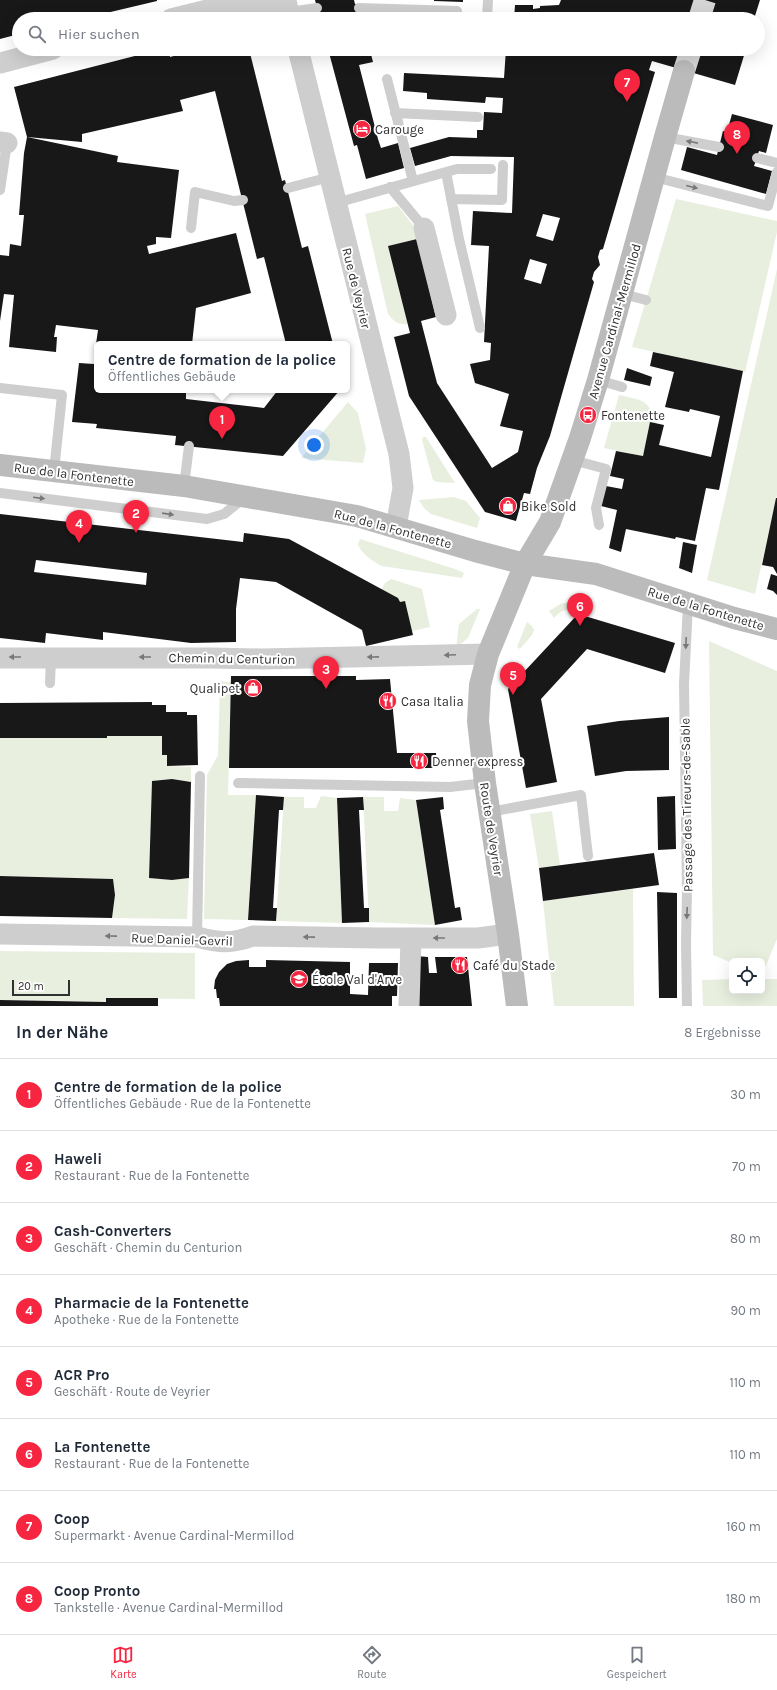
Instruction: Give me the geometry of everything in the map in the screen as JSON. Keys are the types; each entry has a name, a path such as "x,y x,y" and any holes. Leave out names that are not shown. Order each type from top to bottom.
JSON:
{"main road":[{"name":"Avenue Cardinal-Mermillod","path":"526,564 550,522 573,460 623,294 684,71"},
{"name":"Rue de la Fontenette","path":"0,465 184,486 357,516 468,549 526,564 596,574 688,604 777,629"},
{"name":"Route de Veyrier","path":"516,1006 508,934 485,783 478,721 480,685 488,654 526,564"}],"street":[{"path":"199,12 227,5 250,10 288,8"},
{"path":"0,63 27,56"},
{"name":"Rue de Veyrier","path":"300,56 400,460 403,488 396,527"},
{"path":"424,228 446,314"},
{"name":"Chemin du Centurion","path":"0,658 204,658 261,660 488,654"},
{"name":"Rue Daniel-Gevril","path":"0,934 197,937 214,942 236,942 253,936 478,938 508,934"},
{"path":"410,1006 411,938"}],"lane":[{"path":"487,12 488,0"},
{"path":"288,8 317,8"},
{"path":"359,8 457,11"},
{"path":"386,79 413,181"},
{"path":"395,113 478,117"},
{"path":"665,137 719,147"},
{"path":"0,190 4,142"},
{"path":"757,158 777,163"},
{"path":"451,199 502,200 504,165"},
{"path":"336,203 457,169 491,169"},
{"path":"446,172 459,239 480,328"},
{"path":"654,178 768,206 777,172"},
{"path":"288,188 330,177"},
{"path":"390,187 424,228"},
{"path":"191,228 195,192 214,191 234,201 243,200"},
{"path":"623,294 646,300"},
{"path":"598,380 622,387"},
{"path":"0,388 62,395 54,471"},
{"path":"184,486 189,446"},
{"path":"573,460 606,469 596,508 599,525"},
{"path":"0,493 207,519 224,514 245,497"},
{"name":"Passage des Tireurs-de-Sable","path":"687,1006 684,684 688,604"},
{"path":"50,683 51,657"},
{"path":"197,937 200,776"},
{"path":"238,783 450,787 485,783"},
{"path":"490,812 581,795 588,856"}],"green space":[{"path":"676,199 777,221 777,232 745,372 632,347"},
{"path":"398,206 416,229 417,239 389,246 408,324 396,322 388,314 365,214"},
{"path":"777,269 777,495 755,594 707,580"},
{"path":"619,395 644,402 654,416 657,424 650,422 643,456 604,448"},
{"path":"348,402 358,413 366,449 363,463 301,458"},
{"path":"423,437 426,437 455,483 437,482 433,480 422,440"},
{"path":"454,497 466,501 480,518 477,528 431,514 424,508 419,500"},
{"path":"360,539 464,573 462,578 382,566 371,560 361,551 358,544"},
{"path":"391,579 422,589 430,627 412,631 405,601 400,602 381,590 385,583"},
{"path":"562,603 579,604 559,613 554,618 549,611"},
{"path":"477,609 480,609 468,638 456,648 459,624"},
{"path":"527,622 534,630 532,635 520,649 517,647"},
{"path":"709,641 777,671 777,939 765,968 765,958 729,958 729,962 713,955"},
{"path":"220,681 231,682 228,795 256,795 248,920 204,919 207,775 218,755"},
{"path":"107,736 162,736 162,755 167,755 167,766 191,767 191,782 172,779 152,781 149,870 150,878 172,880 189,878 187,919 112,918 115,895 112,879 0,876 0,738 107,738"},
{"path":"321,796 337,798 342,923 276,921 284,797 304,797 304,808 316,808"},
{"path":"363,797 384,797 384,811 398,811 400,798 416,800 435,925 369,922"},
{"path":"552,811 560,865 539,868 530,814"},
{"path":"633,889 634,1006 554,1006 543,901"},
{"path":"0,951 195,953 195,999 106,998 106,1002 0,1000"},
{"path":"729,979 729,994 765,994 765,979 777,979 777,1006 703,1006 702,980"}],"building":[{"path":"0,0 157,0 111,12 12,12 12,36 0,39"},
{"path":"315,0 354,0 355,4 358,4 360,12 318,12"},
{"path":"463,0 463,2 434,1"},
{"path":"561,0 760,0 756,12 514,12 515,5 533,5 533,9 540,8 540,6 559,5"},
{"path":"135,56 251,56 282,181 285,180 302,248 308,246 332,341 285,341 264,257 257,259 215,91 180,100 183,111 82,134 82,142 27,137 14,87"},
{"path":"330,56 372,56 373,62 359,65 378,139 381,148 398,143 404,168 366,179 357,145 354,146"},
{"path":"506,56 744,56 735,85 652,61 649,70 655,72 603,249 600,250 598,257 600,265 594,272 592,279 594,282 550,436 537,468 530,494 524,493 516,521 485,512 409,396 394,337 410,333 388,246 417,239 436,317 421,321 437,383 492,468 518,452 523,431 500,426 509,394 475,383 470,364 490,360 491,343 484,342 489,246 471,245 473,211 512,213 514,157 451,156 415,166 410,148 449,137 477,138 477,130 483,130 484,112 502,113 503,98 486,97 485,103 427,99 427,93 403,91 404,73 504,78","holes":["543,214 560,218 553,241 536,236","530,259 547,264 541,284 524,279"]},
{"path":"732,114 773,125 766,153 759,151 754,166 772,171 766,194 681,170 687,147 717,155 723,131 727,132"},
{"path":"27,137 118,156 117,162 179,170 171,238 156,237 156,244 147,246 149,254 236,233 251,293 196,308 192,341 96,341 98,330 56,325 54,337 57,337 56,352 9,347 14,295 4,294 0,321 0,255 9,256 10,244 21,246 24,215 19,215 24,153"},
{"path":"653,352 743,371 719,490 706,488 695,541 676,537 675,539 626,529 621,552 609,548 617,510 601,506 606,486 622,489 624,479 610,476 616,451 643,456 650,422 664,425 659,445 711,457 720,416 690,409 689,412 665,407 674,372 650,366"},
{"path":"79,363 94,364 94,393 186,393 186,399 264,408 276,393 337,393 283,456 175,445 176,436 96,428 97,424 72,422"},
{"path":"627,368 652,377 650,386 624,380"},
{"path":"776,498 777,574 773,567 762,565"},
{"path":"0,514 243,542 244,533 289,539 398,598 400,602 405,601 413,635 366,646 362,630 276,582 240,578 236,609 236,642 191,643 103,632 103,640 46,633 45,643 0,638","holes":["36,560 147,573 146,585 34,572"]},
{"path":"683,542 697,545 692,573 679,568"},
{"path":"771,574 777,576 777,595 773,591 767,589"},
{"path":"578,614 675,643 665,673 587,649 541,699 557,782 526,788 508,689"},
{"path":"231,676 356,676 356,680 390,679 397,753 436,753 437,768 229,768"},
{"path":"152,702 152,705 166,705 166,712 187,712 187,715 197,715 198,765 167,766 167,755 162,755 162,736 107,736 107,738 0,738 0,703"},
{"path":"669,717 669,770 626,771 595,776 587,726 619,721"},
{"path":"172,779 191,782 189,878 172,880 149,878 152,781"},
{"path":"256,795 284,797 283,810 279,810 273,908 277,908 276,921 248,920"},
{"path":"675,796 676,849 658,850 657,797"},
{"path":"363,797 364,810 359,810 364,908 369,908 369,922 342,923 337,798"},
{"path":"443,797 444,809 440,810 455,908 460,907 462,920 435,925 416,800"},
{"path":"654,853 659,885 543,901 539,868"},
{"path":"0,876 113,879 115,895 112,918 0,916"},
{"path":"657,892 677,893 677,998 659,998"},
{"path":"416,956 428,957 429,973 437,973 435,957 467,957 472,1006 416,1006"},
{"name":"École Val d'Arve","path":"249,960 249,967 266,967 266,960 350,962 350,994 368,995 369,963 398,963 397,996 392,996 392,1006 220,1006 216,989 214,989 215,980 219,972 227,964 236,961"},
{"path":"106,998 158,998 158,1006 0,1006 0,1000 106,1002"}],"tunnel":[{"path":"701,12 705,0"},
{"path":"684,71 689,56"}],"place":[{"name":"Coop","path":"627,102"},
{"name":"Carouge","path":"362,129"},
{"name":"Coop Pronto","path":"737,154"},
{"name":"Fontenette","path":"588,415"},
{"name":"Centre de formation de la police","path":"222,439"},
{"name":"Bike Sold","path":"508,506"},
{"name":"Haweli","path":"136,533"},
{"name":"Pharmacie de la Fontenette","path":"79,543"},
{"name":"La Fontenette","path":"580,626"},
{"name":"Qualipet","path":"253,688"},
{"name":"Cash-Converters","path":"326,689"},
{"name":"ACR Pro","path":"513,695"},
{"name":"Casa Italia","path":"388,701"},
{"name":"Denner express","path":"419,761"},
{"name":"Café du Stade","path":"460,965"},
{"name":"École Val d'Arve","path":"299,979"}]}
